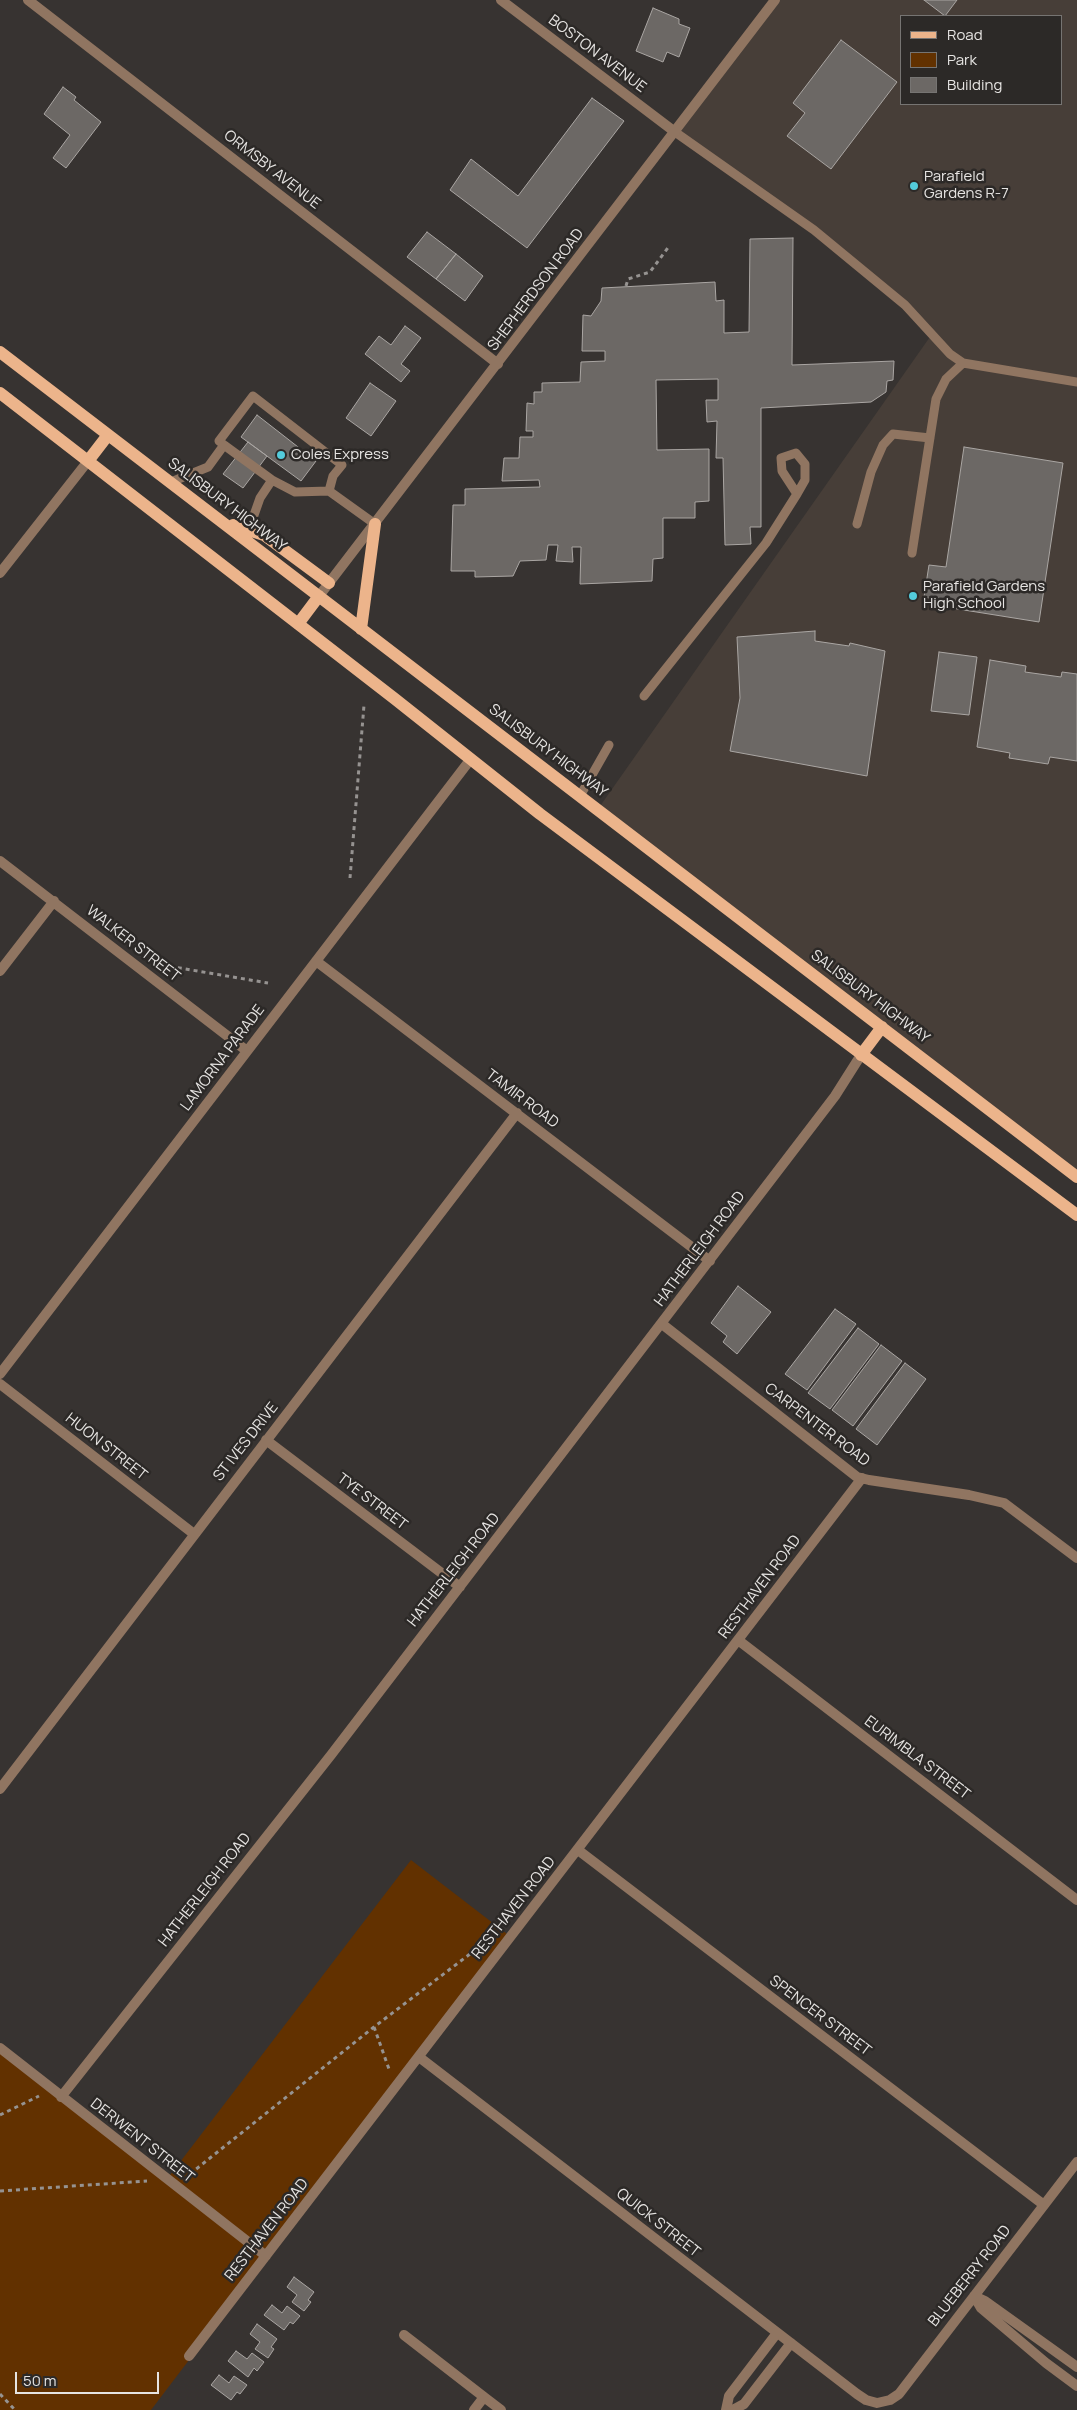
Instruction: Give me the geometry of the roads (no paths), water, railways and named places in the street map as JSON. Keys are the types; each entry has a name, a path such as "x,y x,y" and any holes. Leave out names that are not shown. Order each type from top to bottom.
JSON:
{"main road":[{"name":"SALISBURY HIGHWAY","path":"0,352 221,521 247,535 361,629 1077,1176"},
{"path":"0,393 470,760 861,1055 984,1144 1077,1215"},
{"path":"88,461 108,434"},
{"path":"361,629 375,524"},
{"path":"247,535 264,535 329,583"},
{"path":"298,624 319,596"},
{"path":"861,1055 882,1027"}],"street":[{"name":"ORMSBY AVENUE","path":"28,0 498,364"},
{"name":"BOSTON AVENUE","path":"501,0 675,132"},
{"name":"SHEPHERDSON ROAD","path":"319,596 775,0"},
{"path":"0,573 88,461"},
{"name":"LAMORNA PARADE","path":"0,1374 470,760"},
{"name":"WALKER STREET","path":"0,861 248,1051"},
{"path":"0,971 54,901"},
{"name":"TAMIR ROAD","path":"316,961 710,1261"},
{"name":"HATHERLEIGH ROAD","path":"61,2097 331,1755 662,1324 835,1096 861,1055"},
{"name":"ST IVES DRIVE","path":"0,1789 517,1114"},
{"name":"CARPENTER ROAD","path":"662,1324 857,1477 970,1495 1004,1503 1077,1558"},
{"name":"HUON STREET","path":"0,1384 194,1534"},
{"name":"TYE STREET","path":"266,1440 460,1587"},
{"name":"RESTHAVEN ROAD","path":"189,2356 862,1478"},
{"name":"EURIMBLA STREET","path":"738,1640 1077,1900"},
{"name":"SPENCER STREET","path":"578,1850 1044,2205"},
{"name":"DERWENT STREET","path":"0,2048 266,2256"},
{"name":"QUICK STREET","path":"419,2057 866,2400 882,2403"},
{"name":"BLUEBERRY ROAD","path":"882,2403 898,2394 1077,2162"},
{"path":"974,2296 985,2301 1077,2367"},
{"path":"974,2296 981,2308 1046,2363 1077,2386"},
{"path":"726,2410 729,2396 777,2333"},
{"path":"404,2335 501,2410"},
{"path":"733,2410 744,2404 791,2343"},
{"path":"474,2410 484,2398"}],"lane":[{"path":"675,132 814,230 905,305 950,354 963,363 1077,382"},
{"path":"912,553 936,400 946,379 963,363"},
{"path":"329,491 333,476 342,465 254,396 218,442 272,480 294,492 329,491 375,524"},
{"path":"857,524 870,472 883,445 892,434 930,438"},
{"path":"171,482 208,467 224,446"},
{"path":"247,535 260,498 272,480"},
{"path":"644,696 766,543 797,494"},
{"path":"580,796 609,745"}],"place":[{"name":"Parafield Gardens R-7","path":"914,186"},
{"name":"Coles Express","path":"281,455"},
{"name":"Parafield Gardens High School","path":"913,596"}]}
